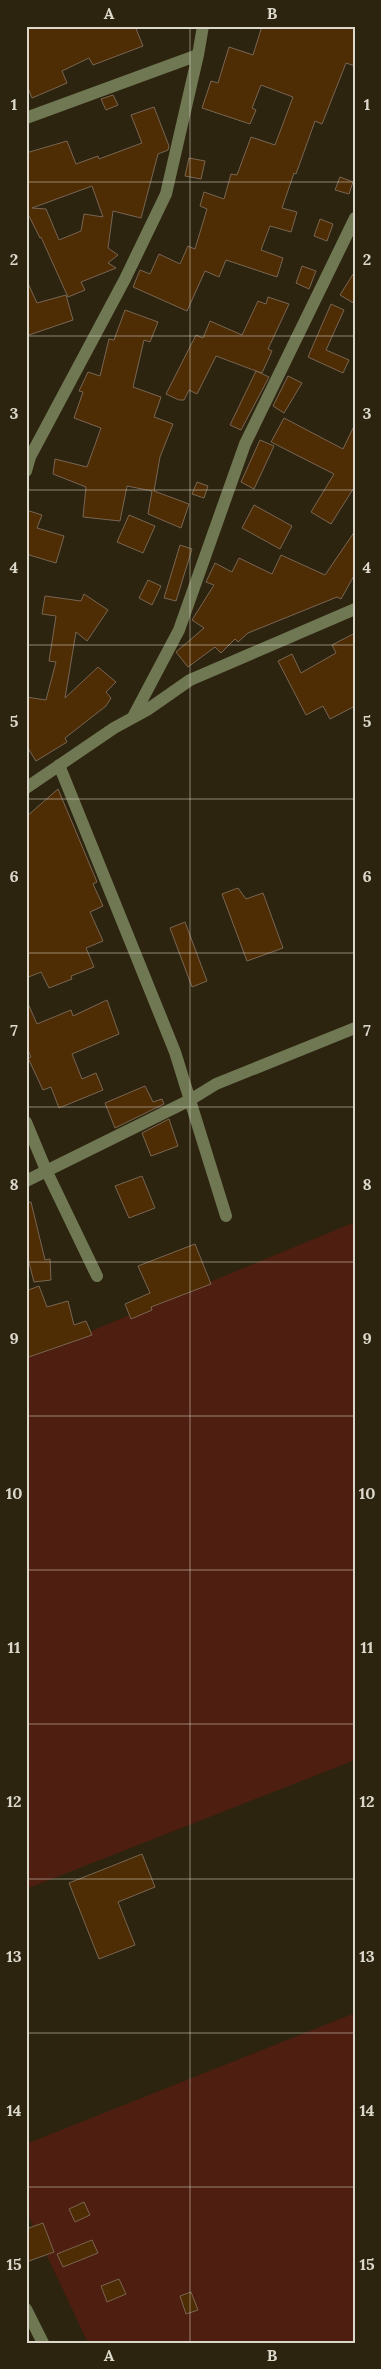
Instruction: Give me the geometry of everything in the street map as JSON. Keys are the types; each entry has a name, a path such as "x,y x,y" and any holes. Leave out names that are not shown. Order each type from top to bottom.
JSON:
{"street":[{"path":"26,471 28,453 125,279 166,194 198,55 202,26"},
{"path":"26,118 198,55"},
{"path":"134,717 179,630 245,444 355,218"},
{"path":"26,788 59,764 190,680 355,610"},
{"path":"59,764 175,1052 226,1216"},
{"path":"26,1181 190,1100 216,1084 355,1028"},
{"path":"26,1122 46,1170 97,1276"},
{"path":"26,2308 30,2327 43,2343"}],"shaded area":[{"path":"355,1222 355,1760 26,1889 26,1358"},
{"path":"355,2013 355,2343 88,2343 26,2211 26,2144"}],"building":[{"path":"26,26 135,26 143,46 93,65 89,58 62,71 67,83 32,98 26,83"},
{"path":"262,26 355,26 355,66 346,63 322,124 315,121 296,174 294,173 282,208 297,212 291,232 270,226 261,250 283,258 277,277 226,260 219,277 205,271 187,311 133,287 140,270 150,274 159,254 180,264 188,246 195,249 207,209 200,206 204,192 224,199 231,174 237,175 251,137 275,145 293,97 261,85 252,108 256,110 250,124 202,108 211,81 218,83 229,47 253,55"},
{"path":"113,95 118,105 106,110 101,99"},
{"path":"154,107 169,146 168,150 158,154 141,218 113,211 108,248 118,255 108,263 116,268 81,282 85,290 68,297 41,237 26,210 26,153 67,141 76,164 98,156 99,159 142,143 131,115","holes":["92,186 103,217 84,214 81,231 59,240 46,209 32,208"]},
{"path":"189,158 205,161 201,179 185,176"},
{"path":"340,177 353,182 349,194 335,190"},
{"path":"320,219 333,224 327,241 314,236"},
{"path":"302,266 316,271 309,289 296,283"},
{"path":"355,271 355,304 340,295"},
{"path":"26,279 37,303 66,295 73,320 26,336"},
{"path":"268,297 289,304 268,349 272,351 262,373 216,356 197,394 189,390 184,400 179,400 166,394 196,335 203,338 210,321 242,335 258,301 266,304"},
{"path":"331,304 344,310 326,350 349,360 343,373 308,357"},
{"path":"125,310 158,322 150,342 144,340 133,387 161,397 154,417 173,424 160,457 154,491 189,504 181,528 148,514 152,491 127,486 120,521 83,517 86,487 53,474 55,459 87,467 101,428 74,418 83,392 79,391 88,372 100,376 109,339 114,340"},
{"path":"256,371 269,377 241,430 230,425"},
{"path":"288,376 302,383 284,413 273,406"},
{"path":"284,418 343,449 355,424 355,486 331,524 311,512 334,474 271,442"},
{"path":"260,440 274,446 254,489 241,482"},
{"path":"197,482 208,486 204,498 192,494"},
{"path":"254,505 292,526 280,549 242,528"},
{"path":"26,510 42,515 37,528 64,536 56,563 26,554"},
{"path":"129,515 155,526 143,553 117,542"},
{"path":"355,531 355,574 341,599 337,597 248,633 238,642 235,639 221,653 215,647 188,667 176,652 204,628 192,620 214,585 206,582 215,563 232,572 239,558 272,574 281,555 325,575"},
{"path":"180,545 192,549 176,601 164,598"},
{"path":"148,580 161,586 152,605 139,598"},
{"path":"84,594 108,610 87,641 76,632 65,698 98,667 116,682 106,692 111,698 106,706 65,738 67,742 36,761 26,745 26,697 46,700 56,662 49,661 56,616 42,614 45,596 81,601"},
{"path":"355,633 355,706 330,719 323,706 306,715 278,661 292,654 301,673 336,653 332,645"},
{"path":"58,789 97,882 93,884 103,906 90,912 103,941 86,948 94,967 71,976 72,979 49,988 41,972 26,978 26,817"},
{"path":"238,888 246,899 263,893 283,948 247,961 222,894"},
{"path":"185,922 207,981 192,987 170,928"},
{"path":"26,999 37,1024 71,1010 73,1016 107,1000 119,1034 72,1054 82,1079 96,1073 103,1090 59,1108 51,1087 43,1090 28,1058 31,1057 26,1046"},
{"path":"145,1086 153,1102 162,1099 164,1104 115,1128 105,1103"},
{"path":"169,1119 178,1146 151,1156 142,1133"},
{"path":"142,1176 155,1208 129,1218 115,1186"},
{"path":"31,1202 45,1260 50,1259 51,1280 34,1282 26,1251 26,1203"},
{"path":"195,1244 211,1284 151,1307 152,1310 131,1319 125,1304 150,1293 138,1266"},
{"path":"39,1286 47,1307 68,1301 74,1325 86,1321 92,1335 26,1358 26,1291"},
{"path":"142,1854 155,1887 118,1902 135,1945 99,1959 69,1883"},
{"path":"84,2202 90,2215 75,2222 69,2209"},
{"path":"43,2223 54,2252 29,2261 26,2254 26,2229"},
{"path":"92,2240 98,2253 63,2267 57,2254"},
{"path":"119,2279 126,2294 107,2302 101,2286"},
{"path":"191,2292 198,2310 186,2314 180,2296"}]}
